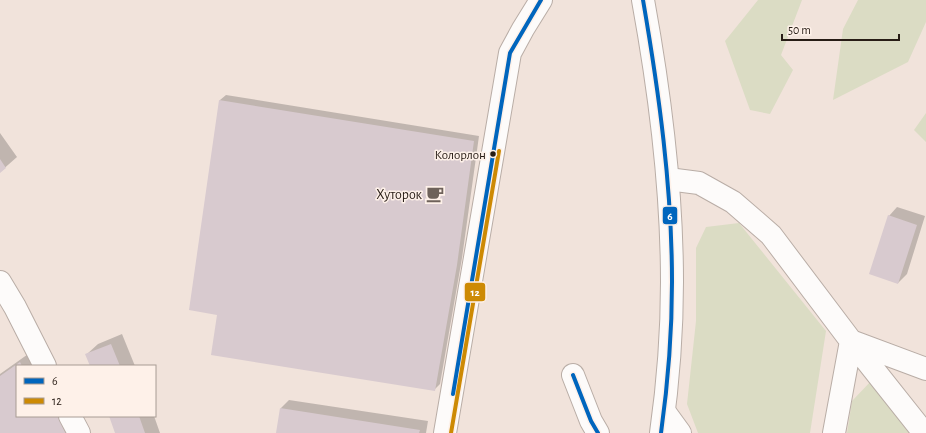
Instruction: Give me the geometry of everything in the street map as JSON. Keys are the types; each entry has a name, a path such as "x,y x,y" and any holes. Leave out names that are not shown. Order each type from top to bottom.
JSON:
{"main road":[{"path":"445,433 510,54 541,0"},
{"path":"643,0 663,125 668,178 672,283 669,353 661,433"},
{"path":"668,178 700,182 733,202 766,230 924,433"},
{"path":"0,282 15,307 44,365"},
{"path":"851,341 926,369"},
{"path":"834,433 851,341"},
{"path":"572,375 591,421 598,433"},
{"path":"664,411 680,433"},
{"path":"71,417 79,433"}],"green space":[{"path":"758,0 802,0 781,55 793,70 770,114 750,110 725,41"},
{"path":"858,0 926,0 926,22 908,62 833,100 843,29"},
{"path":"926,113 926,142 914,130"},
{"path":"739,223 826,331 810,433 698,433 687,404 696,321 696,248 706,227"},
{"path":"873,379 916,433 847,433 852,401"}],"building":[{"name":"Колорлон","path":"219,100 474,141 457,265 435,391 211,355 217,315 189,310"},
{"path":"0,159 6,168 0,173"},
{"path":"888,215 917,225 898,284 869,274"},
{"path":"111,344 120,365 90,365 85,354"},
{"path":"20,362 22,365 16,365 16,417 58,417 69,433 0,433 0,376"},
{"path":"280,408 420,430 419,433 276,433"},
{"path":"109,417 139,417 145,433 115,433"}],"transit line":[{"name":"6","path":"453,394 510,53 541,0"},
{"name":"6","path":"643,0 664,140 670,211 672,301 668,377 661,433"},
{"name":"12","path":"451,433 499,151"},
{"name":"6","path":"573,375 591,421 598,433"}],"place":[{"name":"Колорлон","path":"493,154"},
{"name":"Хуторок","path":"435,194"}]}
